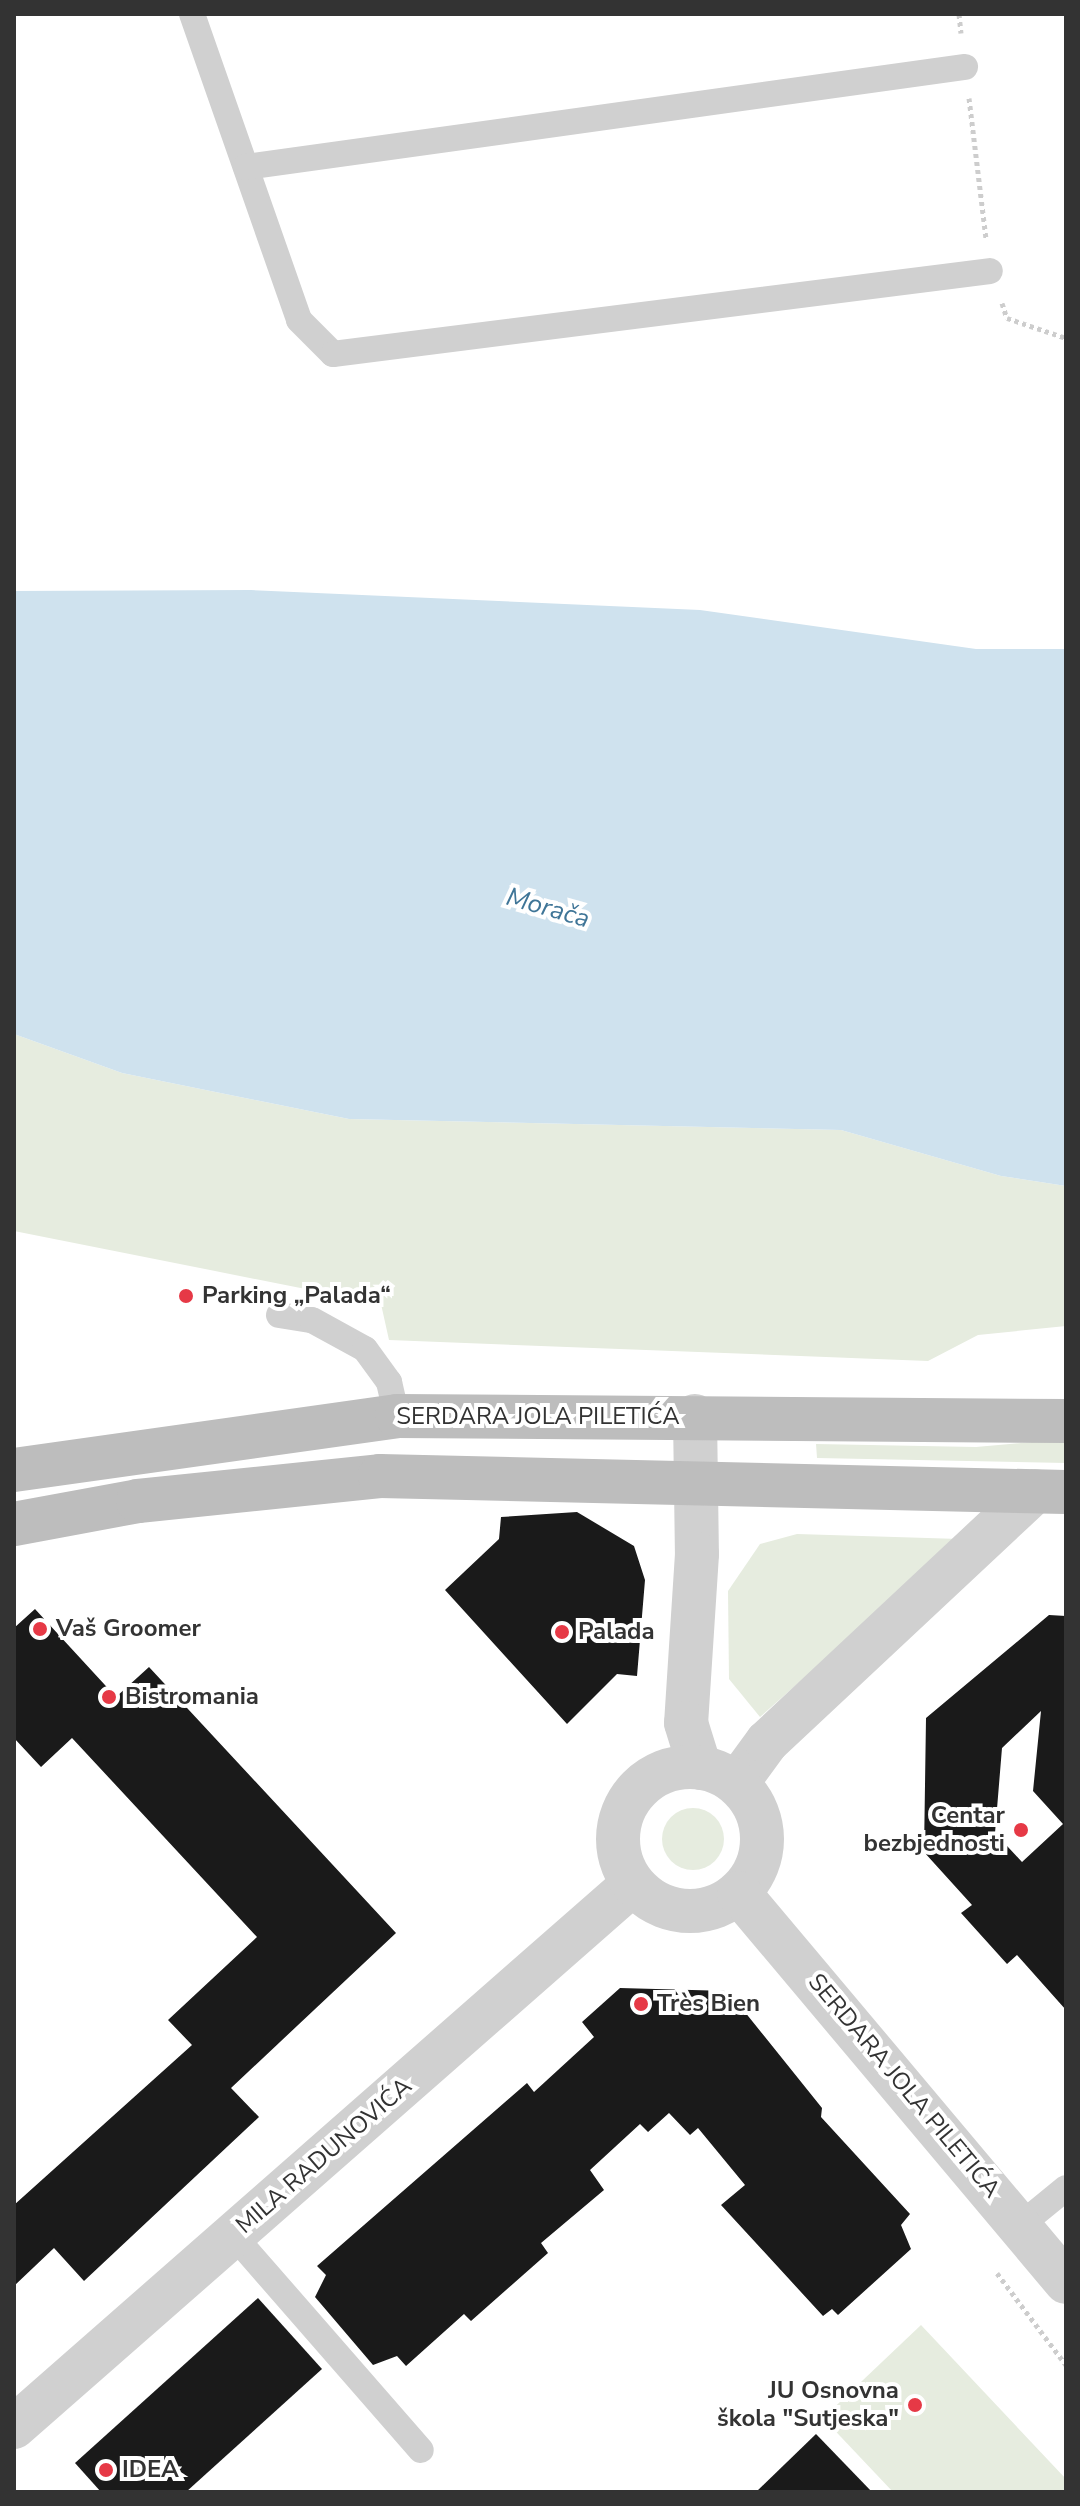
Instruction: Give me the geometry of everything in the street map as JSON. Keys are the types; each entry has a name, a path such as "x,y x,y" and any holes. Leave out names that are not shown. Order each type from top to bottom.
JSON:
{"main road":[{"name":"SERDARA JOLA PILETIĆA","path":"14,1470 397,1416 1066,1421"},
{"path":"14,1524 138,1501 380,1476 697,1486 1050,1491"}],"street":[{"path":"695,1416 697,1486 686,1723 719,1776 756,1808 763,1838 757,1868 739,1893 719,1906 673,1910 633,1884 619,1852 622,1817 633,1794 675,1768 719,1776 767,1742 1050,1491"},
{"name":"MILA RADUNOVIĆA","path":"14,2427 633,1884"},
{"name":"SERDARA JOLA PILETIĆA","path":"739,1893 1022,2224 1066,2282"}],"lane":[{"path":"192,14 299,320 320,347 346,356 990,271"},
{"path":"246,167 965,67"},
{"path":"279,1315 312,1320 365,1349 389,1382 397,1416"},
{"path":"1022,2224 1066,2188"},
{"path":"234,2236 421,2450"}],"path":[{"path":"959,14 990,271 1007,318 1066,338"}],"shaded area":[{"path":"14,1034 122,1073 349,1119 841,1130 1001,1176 1066,1186 1066,1326 978,1335 928,1361 389,1340 381,1304 14,1231"},
{"path":"1066,1439 1066,1463 817,1458 816,1444 976,1447"},
{"path":"797,1534 960,1539 760,1717 729,1679 728,1591 760,1544"},
{"path":"693,1808 715,1817 724,1839 715,1861 693,1870 671,1861 662,1839 671,1817"},
{"path":"921,2325 1066,2479 1066,2492 893,2492 823,2418"}],"water":[{"name":"Morača","path":"251,590 700,610 976,649 1066,649 1066,1186 1001,1176 841,1130 349,1119 122,1073 14,1034 14,591"}],"building":[{"name":"Palada","path":"577,1512 634,1546 645,1580 637,1676 617,1674 567,1724 445,1590 499,1539 501,1517"},
{"path":"35,1609 116,1697 149,1667 396,1933 231,2088 259,2117 84,2281 54,2248 14,2286 14,2205 192,2045 168,2020 257,1937 72,1738 41,1767 14,1738 14,1628"},
{"path":"1049,1615 1066,1616 1066,2010 1017,1955 1007,1964 961,1913 972,1905 924,1852 926,1718","holes":["1041,1711 1033,1791 1063,1824 1022,1862 995,1833 1002,1748"]},
{"path":"620,1988 728,1991 822,2108 821,2117 910,2214 901,2225 911,2249 838,2315 832,2309 823,2316 721,2205 745,2185 698,2128 690,2135 669,2113 648,2132 640,2124 590,2170 604,2190 541,2243 548,2253 471,2321 464,2314 406,2366 397,2356 373,2365 315,2297 326,2275 317,2266 527,2083 534,2092 594,2037 582,2022"},
{"path":"258,2298 322,2369 186,2492 101,2492 75,2463"},
{"path":"816,2434 872,2492 756,2492"}],"place":[{"name":"Parking „Palada“","path":"186,1296"},
{"name":"Vaš Groomer","path":"40,1629"},
{"name":"Palada","path":"562,1632"},
{"name":"Bistromania","path":"109,1697"},
{"name":"Centar bezbjednosti","path":"1021,1830"},
{"name":"Très Bien","path":"641,2004"},
{"name":"JU Osnovna škola \"Sutjeska\"","path":"915,2405"},
{"name":"IDEA","path":"106,2470"}]}
